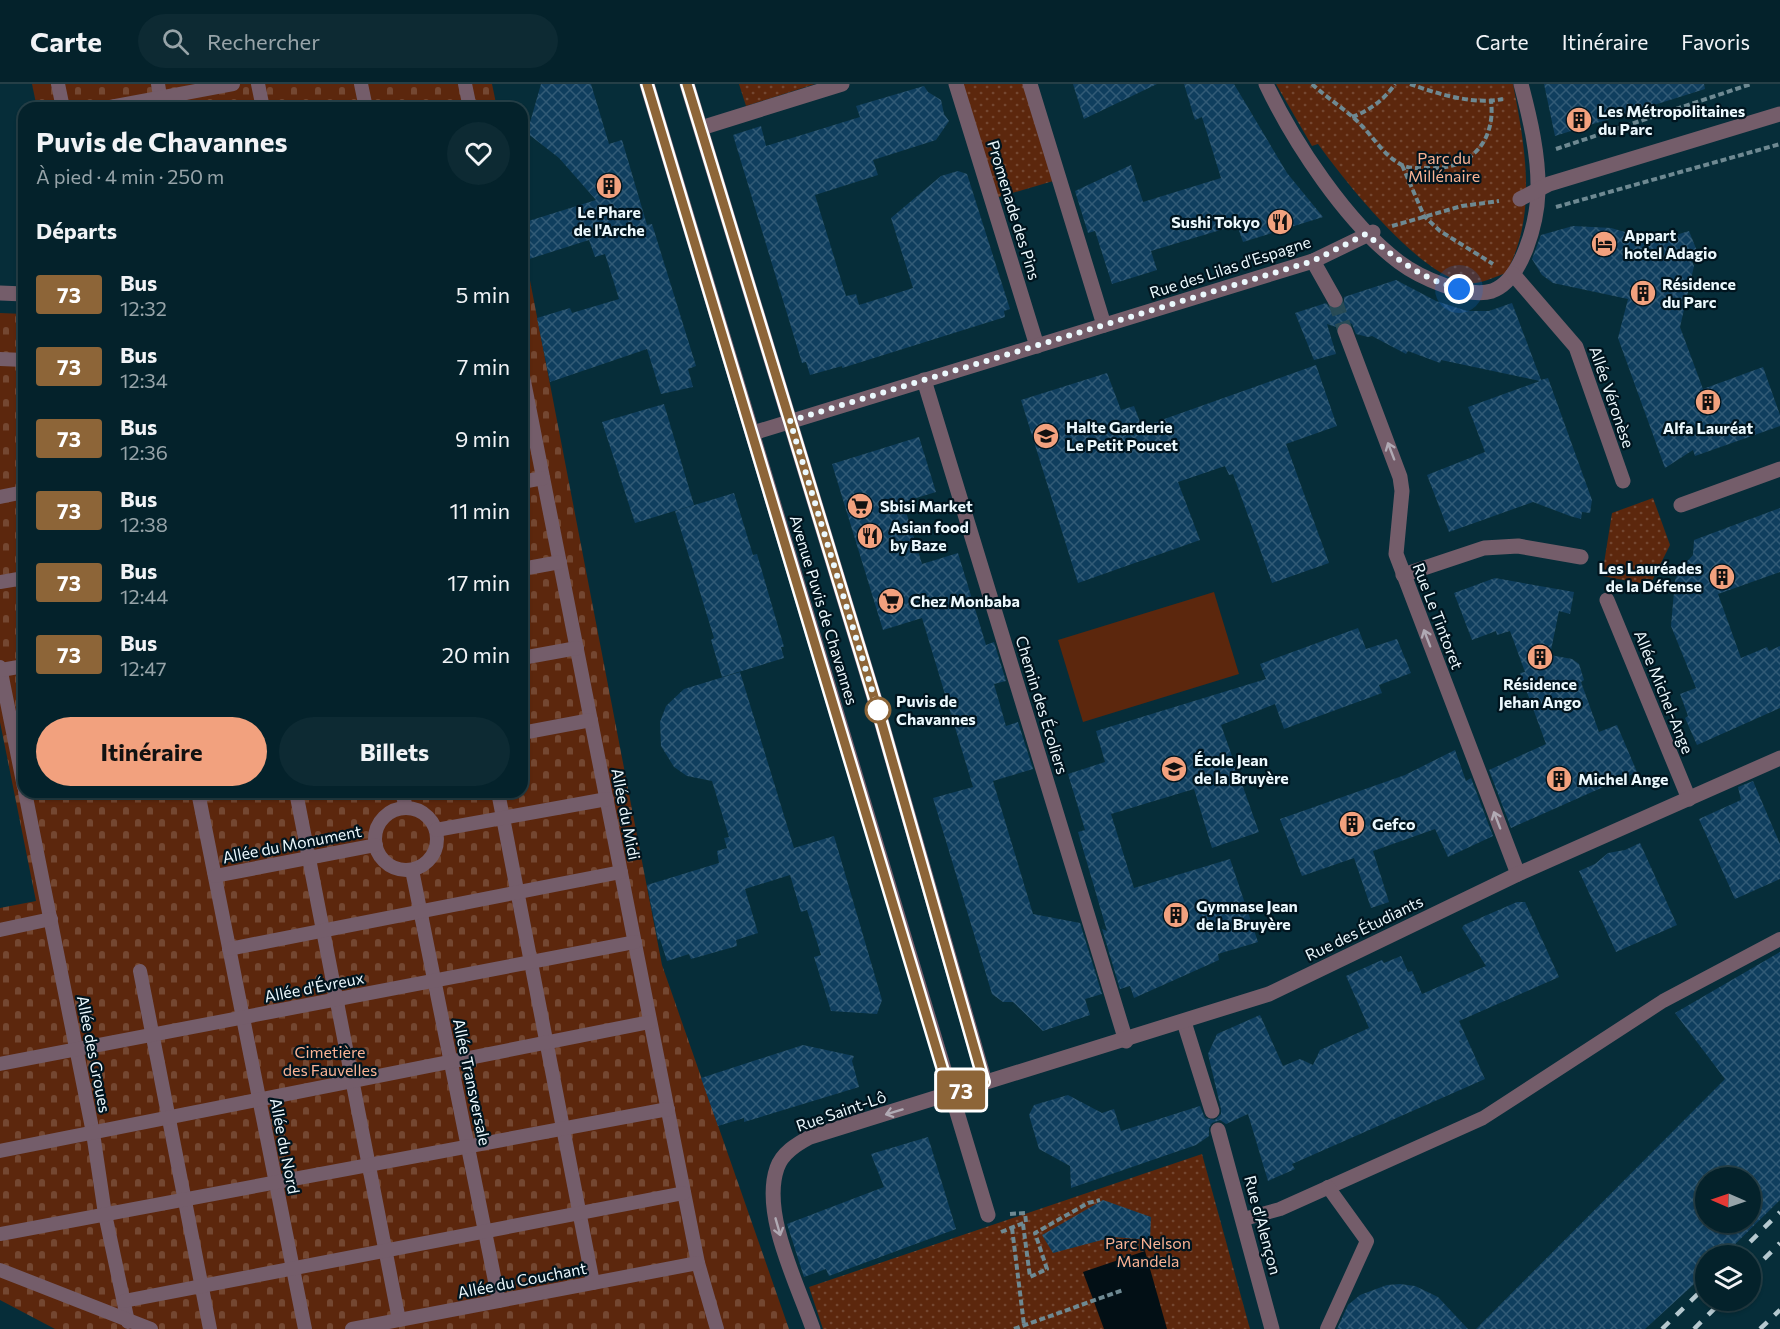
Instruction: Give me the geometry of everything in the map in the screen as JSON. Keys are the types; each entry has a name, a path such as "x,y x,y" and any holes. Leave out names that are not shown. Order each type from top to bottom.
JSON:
{"street":[{"name":"Avenue Puvis de Chavannes","path":"647,84 988,1215"},
{"name":"Avenue Puvis de Chavannes","path":"687,84 878,710 984,1082"},
{"path":"701,128 842,84"},
{"name":"Promenade des Pins","path":"956,84 1037,346"},
{"path":"1030,84 1104,325"},
{"path":"1266,84 1311,161 1370,233 1400,263 1441,284 1477,294 1494,290 1513,274 1525,252 1544,187 1535,155 1521,84"},
{"path":"1520,199 1544,187 1780,114"},
{"name":"Rue des Lilas d'Espagne","path":"753,433 1313,261 1370,233"},
{"path":"1313,261 1335,300"},
{"name":"Allée Véronèse","path":"1513,274 1576,347 1623,481"},
{"path":"0,293 18,294"},
{"name":"Rue Le Tintoret","path":"1345,331 1400,477 1402,491 1396,554 1518,874"},
{"name":"Chemin des Écoliers","path":"924,380 1126,1041"},
{"path":"1681,505 1780,469"},
{"path":"1403,575 1484,548 1518,546 1581,557"},
{"name":"Allée Michel-Ange","path":"1607,600 1689,799"},
{"name":"Rue des Étudiants","path":"950,1094 1126,1041 1269,994 1518,874 1780,758"},
{"path":"1184,1022 1212,1111"},
{"name":"Rue Saint-Lô","path":"813,1329 776,1223 772,1193 777,1167 792,1147 810,1137 950,1094"},
{"name":"Rue d'Alençon","path":"1218,1130 1272,1329"}],"lane":[{"path":"58,84 62,102"},
{"path":"135,102 233,84"},
{"path":"258,84 262,102"},
{"path":"361,84 365,102"},
{"path":"465,84 469,102"},
{"path":"0,359 18,360"},
{"name":"Allée du Midi","path":"528,412 560,562 698,1263 717,1329"},
{"path":"528,481 543,478"},
{"path":"0,497 18,493"},
{"path":"528,568 560,562"},
{"path":"0,582 18,579"},
{"path":"528,657 577,648"},
{"path":"18,667 0,669 18,758"},
{"path":"528,732 591,720"},
{"name":"Allée des Groues","path":"26,798 93,1133 105,1214 128,1322"},
{"name":"Allée du Nord","path":"200,798 305,1329"},
{"path":"297,798 399,1320"},
{"path":"404,798 406,808"},
{"path":"499,798 593,1283"},
{"path":"436,830 607,799"},
{"path":"406,808 424,814 436,830 435,851 430,860 412,870 400,870 388,865 376,845 378,827 383,820 389,814 406,808"},
{"name":"Allée du Monument","path":"215,876 376,845"},
{"name":"Allée Transversale","path":"412,870 499,1301"},
{"path":"229,949 621,872"},
{"path":"0,930 51,919"},
{"path":"1244,1219 1280,1209 1483,1118 1663,1001 1780,939"},
{"name":"Allée d'Évreux","path":"0,1064 635,942"},
{"path":"140,971 210,1329"},
{"path":"0,1151 650,1022"},
{"path":"0,1234 668,1109"},
{"path":"1327,1329 1367,1242 1328,1187"},
{"path":"124,1300 684,1193"},
{"name":"Allée du Couchant","path":"352,1329 698,1263"},
{"path":"0,1270 128,1322 152,1329"}],"path":[{"path":"1312,84 1352,117 1402,165 1424,216 1440,231 1500,269 1513,274"},
{"path":"1352,117 1365,112 1388,94 1395,84"},
{"path":"1402,165 1438,169 1470,159 1483,146 1490,130 1493,114 1491,101 1450,96 1410,84"},
{"path":"1535,155 1751,84"},
{"path":"1535,213 1780,144"},
{"path":"1370,233 1462,206 1520,199"},
{"path":"998,1233 1024,1223 1029,1276 1047,1269 1035,1233 1088,1203 1101,1200"},
{"path":"1012,1228 1024,1326"},
{"path":"1014,1329 1123,1290"}],"green space":[{"path":"32,84 492,84 496,102 36,102"},
{"path":"739,84 815,84 746,106"},
{"path":"956,84 1030,84 1060,179 992,199"},
{"name":"Parc du Millénaire","path":"1276,84 1513,84 1526,180 1522,228 1516,251 1506,273 1475,283 1456,280 1434,268 1412,251 1367,205 1318,144 1312,146"},
{"name":"Cimetière des Fauvelles","path":"528,270 662,965 789,1329 55,1329 0,1300 0,908 36,901 0,722 0,313 18,314 18,798 528,798"},
{"path":"1653,498 1670,545 1650,585 1602,576 1612,513"},
{"path":"1214,592 1239,674 1083,722 1058,640"},
{"name":"Parc Nelson Mandela","path":"1202,1154 1250,1329 823,1329 809,1287"}],"shaded area":[{"path":"1145,1251 1167,1329 1104,1329 1083,1272"}],"building":[{"path":"541,84 591,84 609,144 622,140 647,225 652,224 696,366 688,369 693,387 661,394 647,349 550,382 537,318 570,308 572,313 619,299 605,254 595,257 589,240 528,259 528,221 596,200 559,158 528,134"},
{"path":"1073,84 1157,84 1084,119"},
{"path":"1184,84 1234,84 1287,173 1323,217 1243,242 1237,225 1151,251 1157,270 1112,284 1095,231 1088,233 1075,191 1131,165 1143,202 1221,178 1202,117 1195,120"},
{"name":"Les Métropolitaines du Parc","path":"1544,84 1704,84 1705,89 1555,136"},
{"path":"924,86 928,92 941,100 944,114 949,121 936,140 873,160 878,175 815,195 846,296 856,294 859,305 913,288 891,218 941,176 958,171 967,174 1010,309 1004,311 1005,317 842,368 842,366 810,375 806,362 802,363 733,135 761,126 766,146 860,117 856,106"},
{"path":"1573,226 1611,228 1653,240 1673,230 1676,235 1689,231 1699,256 1691,259 1694,266 1680,327 1703,389 1763,367 1780,415 1780,426 1695,456 1693,450 1665,468 1618,338 1628,299 1553,283 1542,275 1532,259 1541,235"},
{"path":"1396,280 1436,301 1467,311 1489,311 1512,303 1541,380 1548,378 1592,500 1590,513 1582,512 1581,519 1533,502 1449,532 1427,475 1485,452 1468,407 1540,381 1441,360 1440,363 1408,351 1406,354 1372,336 1356,334 1352,324 1346,321 1336,327 1327,324 1336,354 1314,360 1295,313 1326,303 1331,309 1339,309 1344,304 1344,297"},
{"path":"1316,365 1337,426 1286,444 1329,563 1272,583 1233,474 1229,475 1225,466 1178,482 1200,540 1078,583 1021,400 1107,373 1121,410 1134,406 1142,427"},
{"path":"664,404 694,505 635,523 602,422"},
{"path":"919,437 936,492 903,502 922,564 958,553 986,645 994,642 1006,681 994,684 1006,726 1018,722 1033,769 993,781 1033,914 1080,923 1102,994 1085,999 1090,1015 1043,1031 1013,1002 1003,1002 992,994 933,798 973,787 922,618 883,630 832,464"},
{"path":"734,493 753,555 757,554 784,647 781,647 784,658 722,677 711,640 714,638 675,511"},
{"path":"1780,508 1780,572 1718,594 1741,658 1767,647 1769,651 1780,646 1780,708 1697,745 1685,718 1688,716 1680,694 1696,688 1671,626 1675,580 1681,568 1693,555 1694,540"},
{"path":"1495,578 1574,592 1570,614 1559,611 1550,655 1572,659 1579,664 1584,680 1581,682 1599,732 1617,725 1637,772 1511,828 1489,770 1546,744 1520,673 1525,672 1510,631 1497,635 1496,631 1472,640 1454,593"},
{"path":"1358,628 1366,649 1397,639 1411,673 1379,685 1382,693 1284,729 1275,704 1221,725 1259,832 1212,848 1194,789 1111,814 1134,888 1230,859 1258,942 1218,954 1219,960 1134,998 1130,986 1120,989 1102,929 1107,931 1078,832 1085,830 1068,774 1105,762 1096,731 1266,679 1260,664"},
{"path":"740,672 794,848 834,836 882,1000 877,1014 831,1011 814,957 821,955 807,910 801,912 790,875 745,889 758,933 736,940 737,946 691,959 689,954 667,961 660,939 658,940 647,885 719,863 717,851 727,848 724,838 729,837 712,781 687,776 674,767 661,746 660,722 666,706 684,689"},
{"path":"1455,750 1466,781 1471,778 1493,836 1448,857 1435,829 1373,851 1389,902 1371,908 1354,858 1302,876 1280,819 1405,775"},
{"path":"1753,781 1780,844 1780,879 1735,899 1699,819 1741,800 1738,787"},
{"path":"1640,843 1677,925 1616,952 1579,871 1595,864 1608,853 1625,850"},
{"path":"1517,902 1525,902 1559,977 1459,1021 1485,1079 1292,1164 1295,1169 1268,1181 1248,1114 1226,1124 1220,1120 1212,1123 1209,1136 1196,1145 1071,1188 1070,1166 1039,1149 1029,1115 1034,1105 1068,1095 1102,1113 1114,1109 1121,1131 1200,1106 1205,1118 1215,1120 1221,1114 1221,1109 1208,1054 1217,1034 1260,1015 1283,1066 1300,1059 1313,1065 1320,1050 1369,1028 1346,976 1382,960 1384,963 1401,956 1408,972 1412,971 1422,994 1486,966 1462,928 1464,925"},
{"path":"1780,952 1780,1200 1761,1219 1761,1167 1695,1167 1695,1233 1746,1233 1734,1245 1695,1245 1695,1283 1645,1329 1476,1329 1725,1079 1675,1013"},
{"path":"803,1045 854,1056 852,1061 859,1087 744,1122 744,1118 718,1126 701,1078"},
{"path":"928,1137 956,1229 829,1276 826,1269 804,1277 787,1224 884,1187 871,1154"},
{"path":"1103,1200 1151,1217 1150,1240 1113,1237 1053,1253 1042,1235"},
{"path":"1387,1285 1415,1286 1438,1297 1468,1329 1337,1329 1348,1305 1360,1295"}],"tunnel":[{"path":"1335,300 1345,331"}],"railway":[{"path":"1747,1245 1780,1212"},
{"path":"1761,1262 1780,1243"},
{"path":"1662,1329 1695,1297"},
{"path":"1760,1329 1780,1310"},
{"path":"1694,1329 1712,1311"}],"bus line":[{"name":"73","path":"647,84 950,1094 984,1082 878,710 687,84"}],"place":[{"name":"Les Métropolitaines du Parc","path":"1579,120"},
{"name":"Le Phare de l'Arche","path":"609,186"},
{"name":"Sushi Tokyo","path":"1280,222"},
{"name":"Appart hotel Adagio","path":"1604,244"},
{"name":"Résidence du Parc","path":"1643,293"},
{"name":"Alfa Lauréat","path":"1708,402"},
{"name":"Halte Garderie Le Petit Poucet","path":"1046,436"},
{"name":"Sbisi Market","path":"860,506"},
{"name":"Asian food by Baze","path":"870,536"},
{"name":"Les Lauréades de la Défense","path":"1722,577"},
{"name":"Chez Monbaba","path":"891,601"},
{"name":"Résidence Jehan Ango","path":"1540,657"},
{"name":"Puvis de Chavannes","path":"878,710"},
{"name":"École Jean de la Bruyère","path":"1174,769"},
{"name":"Michel Ange","path":"1559,779"},
{"name":"Gefco","path":"1352,824"},
{"name":"Gymnase Jean de la Bruyère","path":"1176,915"}],"route":[{"path":"878,710 790,421 1313,261 1366,234 1400,263 1441,284 1459,289"}]}
